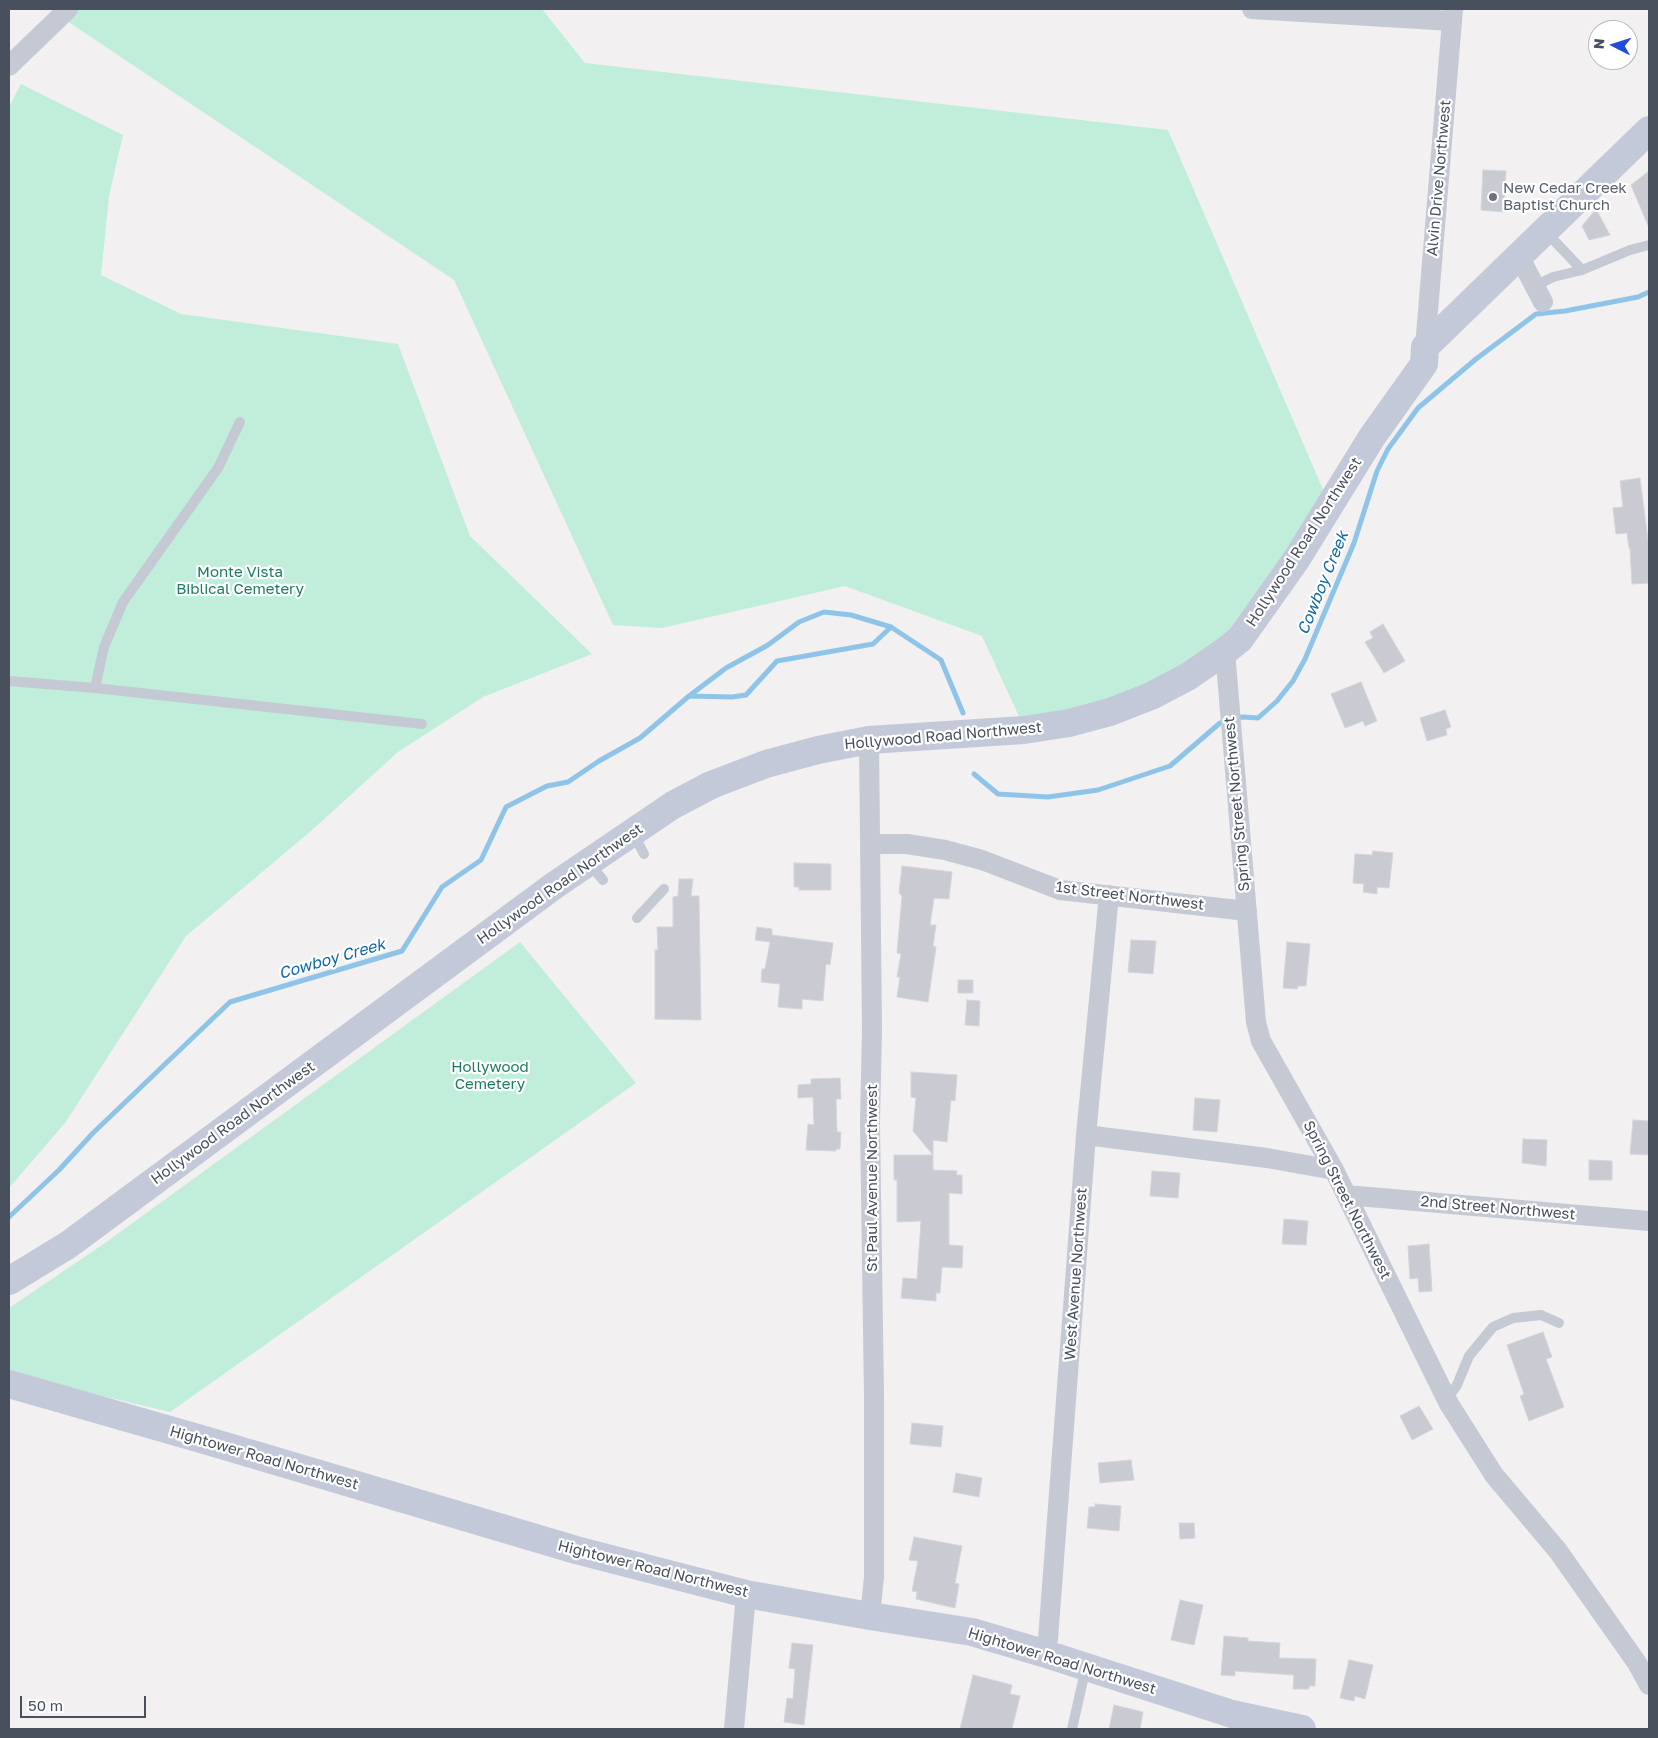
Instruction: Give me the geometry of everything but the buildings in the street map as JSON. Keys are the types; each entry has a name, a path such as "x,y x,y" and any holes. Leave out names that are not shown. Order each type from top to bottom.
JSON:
{"street":[{"path":"9,66 68,9"},
{"path":"1252,9 1453,15"},
{"name":"Alvin Drive Northwest","path":"1425,347 1453,15"},
{"path":"1425,347 1649,130"},
{"path":"1519,256 1539,294"},
{"name":"Hollywood Road Northwest","path":"9,1281 68,1245 531,902 595,871 638,843 673,805 711,785 766,764 818,750 869,740 1024,730 1069,723 1110,712 1151,696 1189,676 1240,639 1296,560 1372,437 1424,364 1425,347"},
{"name":"Spring Street Northwest","path":"1225,651 1256,1022 1261,1041 1334,1170 1447,1399 1494,1475 1558,1551 1649,1684"},
{"name":"St Paul Avenue Northwest","path":"869,740 872,1029 870,1122 874,1398 874,1577 870,1616"},
{"name":"1st Street Northwest","path":"870,844 908,844 945,850 982,860 1060,890 1247,911"},
{"name":"West Avenue Northwest","path":"1044,1652 1048,1639 1086,1135 1109,895"},
{"path":"1086,1135 1266,1158 1334,1170"},
{"name":"2nd Street Northwest","path":"1346,1195 1649,1221"},
{"name":"Hightower Road Northwest","path":"9,1384 576,1550 746,1594 972,1632 1044,1652 1232,1714 1302,1729"},
{"path":"734,1729 746,1594"}],"lane":[{"path":"1545,231 1582,270"},
{"path":"1539,294 1552,277 1582,270 1630,250 1649,245"},
{"path":"95,688 104,647 123,602 218,468 240,422"},
{"path":"9,681 95,688 422,724"},
{"path":"637,918 664,889"},
{"path":"1447,1399 1457,1385 1469,1356 1493,1326 1513,1318 1540,1316 1559,1323"},
{"path":"1072,1729 1086,1666"}],"green space":[{"path":"74,9 542,9 585,63 1168,130 1334,515 1237,649 1139,698 1023,725 982,636 845,586 662,628 613,625 454,280 64,19"},
{"name":"Monte Vista Biblical Cemetery","path":"21,84 123,135 109,196 101,275 181,314 398,344 470,536 592,654 483,697 398,752 311,831 186,936 65,1123 9,1188 9,107"},
{"name":"Hollywood Cemetery","path":"520,942 636,1083 170,1412 9,1374 9,1308 105,1243"}],"waterway":[{"name":"Cowboy Creek","path":"1236,718 1258,718 1277,701 1293,681 1305,659 1354,543 1377,471 1388,449 1418,408 1476,359 1536,314 1565,311 1638,297 1649,292"},
{"path":"689,696 726,668 768,645 799,622 824,612 851,615 891,627"},
{"name":"Cowboy Creek","path":"9,1217 59,1170 93,1133 230,1002 402,951 442,887 481,860 506,807 547,786 568,782 599,761 640,738 689,696 732,697 746,695 777,661 873,644 891,627 941,660 963,713"},
{"name":"Cowboy Creek","path":"974,774 998,794 1048,797 1098,790 1170,766 1220,723 1226,721"}],"place":[{"name":"New Cedar Creek Baptist Church","path":"1493,197"}]}
